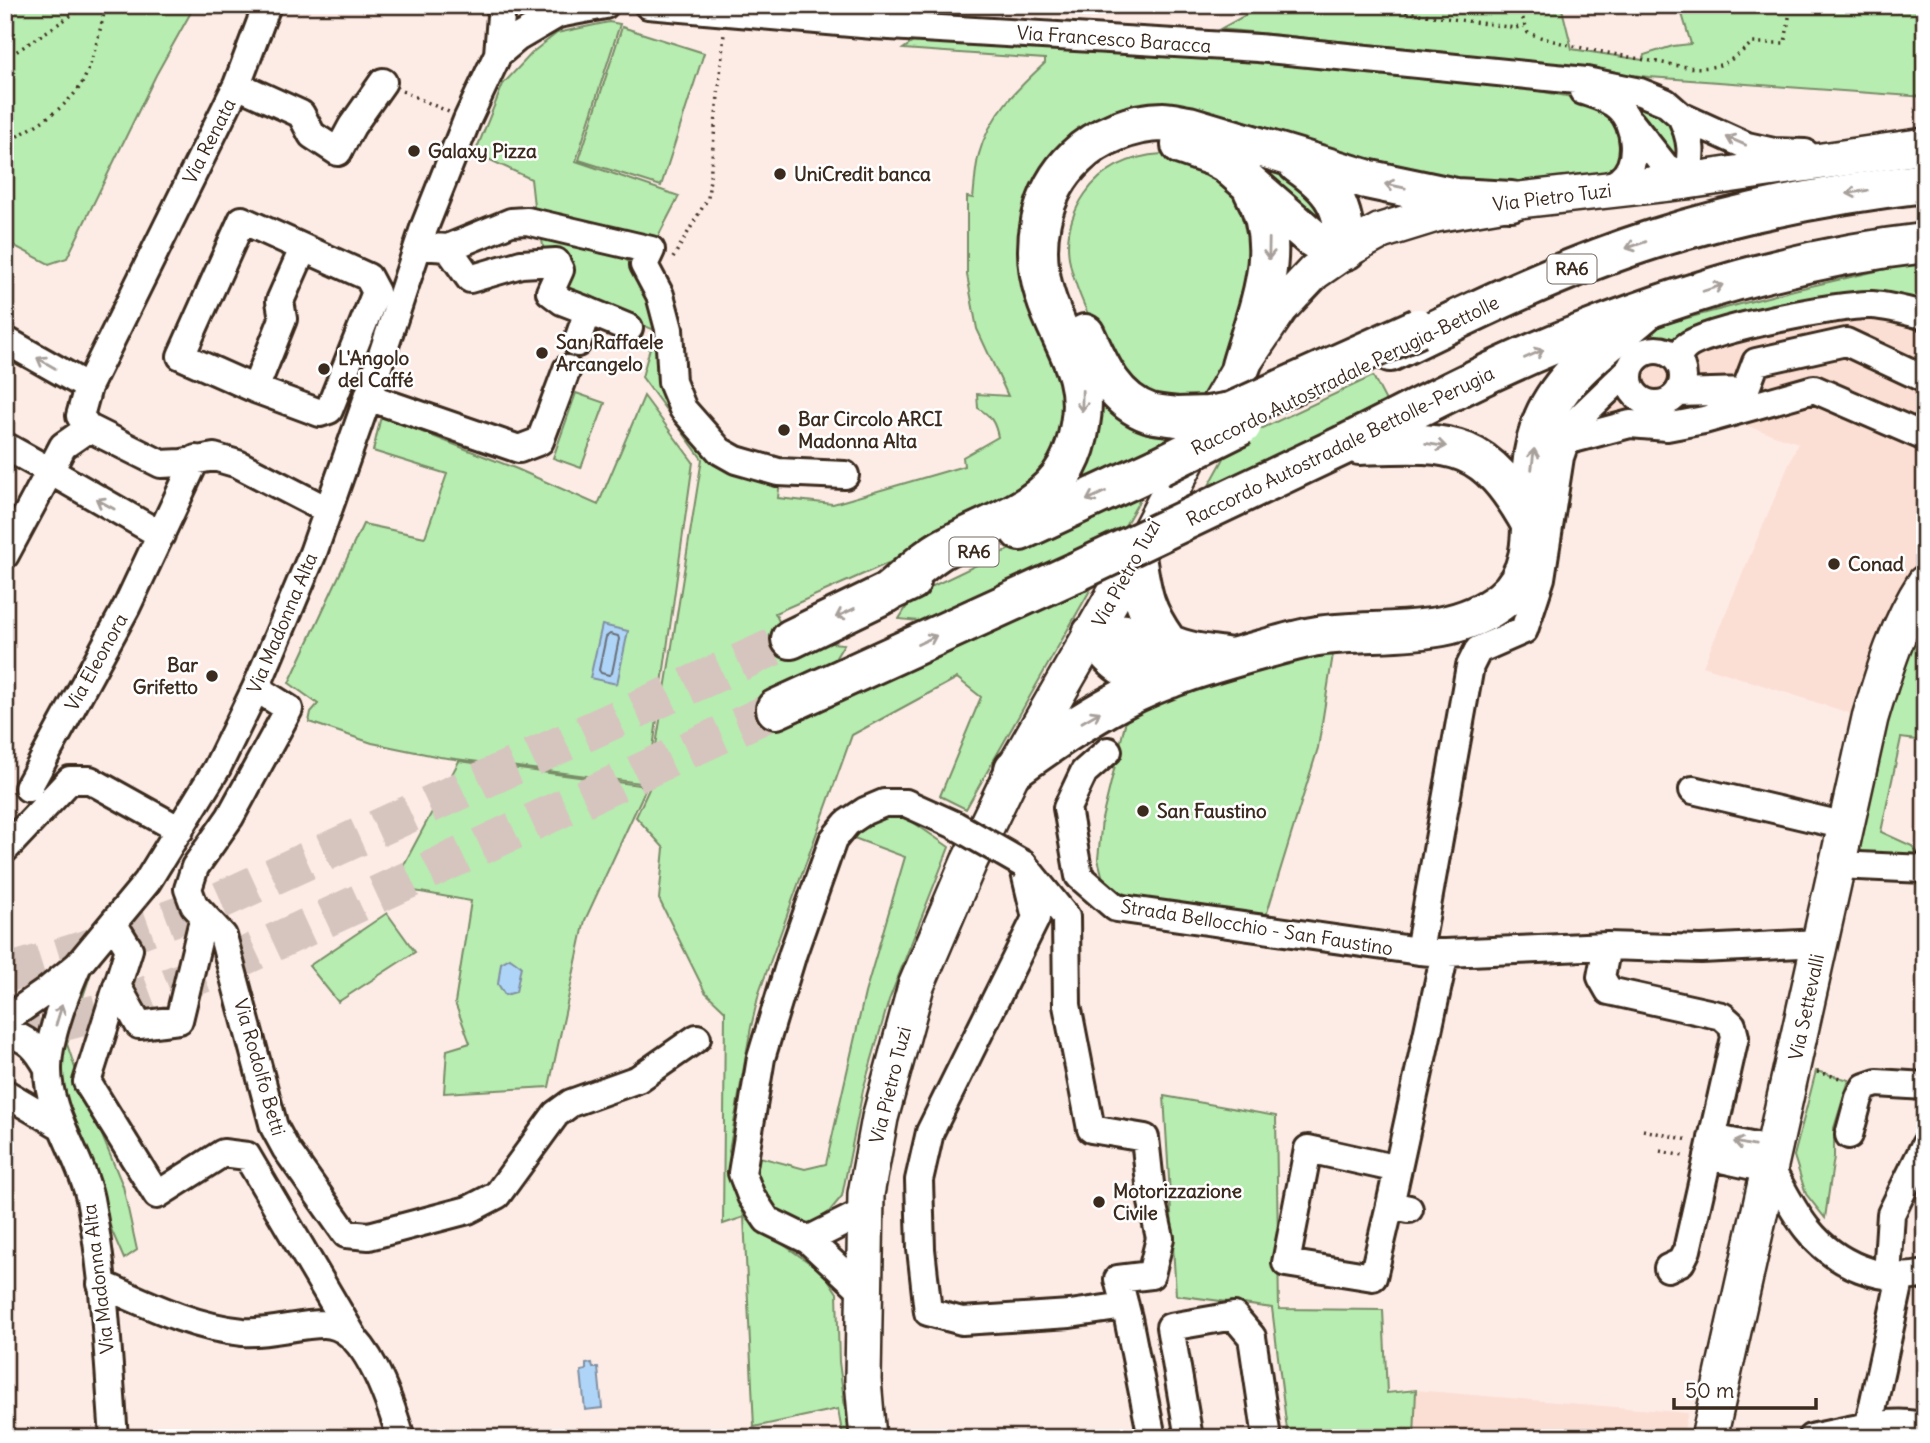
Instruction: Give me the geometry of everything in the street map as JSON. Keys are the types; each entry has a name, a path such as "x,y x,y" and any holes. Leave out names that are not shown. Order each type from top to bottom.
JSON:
{"highway":[{"path":"887,593 943,548 1023,510 1048,490 1067,467 1077,443 1081,420 1081,380 1045,296 1039,272 1037,246 1041,221 1054,184 1066,166 1086,146 1114,132 1163,122 1189,126 1366,179 1456,198 1511,201"},
{"path":"1285,154 1323,183 1335,199 1341,211 1346,250 1311,237 1226,163 1189,146 1172,143 1128,148 1113,154 1084,175 1074,186 1059,220 1055,249 1058,272 1098,363 1111,385 1135,405 1150,413 1177,417 1231,412 1418,328 1496,300"},
{"name":"Raccordo Autostradale Perugia-Bettolle","path":"791,639 1158,467 1496,300 1594,260 1654,239 1723,220 1842,194 1925,183"},
{"path":"1241,366 1262,290 1270,246 1263,211 1250,185"},
{"name":"Raccordo Autostradale Bettolle-Perugia","path":"776,709 1076,572 1506,366 1584,332 1741,279 1794,266 1925,243"},
{"path":"1014,769 1123,699 1171,678 1317,636 1452,626 1477,617 1504,598 1523,574 1531,548 1533,453 1542,423 1567,380 1648,309"},
{"path":"1344,445 1416,442 1462,451 1477,458 1505,482 1533,527"},
{"path":"1136,557 1143,600 1151,620 1166,641"},
{"path":"1092,634 1133,633 1166,641 1184,649 1233,658"},
{"path":"1092,634 1114,660 1126,669 1145,676 1171,678"}],"main road":[{"name":"Via Pietro Tuzi","path":"868,1438 863,1380 866,1194 880,1118 916,986 969,862 1014,769 1136,557 1241,366 1280,308 1299,285 1346,250 1381,231 1436,214 1511,201 1687,181 1862,156 1925,144"},
{"name":"Via Pietro Tuzi","path":"1862,156 1909,162 1925,160"},
{"name":"Via Settevalli","path":"1709,1438 1870,718 1886,664 1910,605 1925,583"}],"street":[{"path":"554,15 605,5"},
{"name":"Via Francesco Baracca","path":"648,5 726,14 1258,48 1538,76"},
{"path":"237,85 266,8"},
{"name":"Via Madonna Alta","path":"498,11 514,26 522,27 554,15"},
{"name":"Via Madonna Alta","path":"48,1068 36,1047 18,1036 8,1013 44,993 78,965 146,882 217,768 256,688 313,553 424,228 467,120 498,54 498,11"},
{"name":"Via Madonna Alta","path":"498,54 554,15"},
{"path":"1538,76 1604,98 1617,106 1665,166 1687,181 1692,154 1690,136 1681,117"},
{"path":"1538,76 1586,81 1640,92 1665,102 1681,117 1746,146 1774,152 1808,153 1878,145 1925,144"},
{"name":"Via Renata","path":"89,428 80,416 88,387 237,85 302,114 312,135 338,152 352,126 383,82"},
{"path":"1595,191 1619,181 1629,170 1635,147 1624,114"},
{"path":"242,220 368,277 376,292 349,359 329,410 320,413 255,389 181,356 242,220"},
{"path":"419,246 448,248 511,222 527,221 651,250 644,265 660,295 668,329 671,382 683,409 720,451 736,460 778,472 845,475"},
{"path":"448,248 470,279 521,264 556,262 560,270 551,292 562,301 629,328"},
{"path":"255,389 283,319 280,301 303,249"},
{"path":"1676,358 1688,345 1718,333 1841,307 1870,305 1925,316"},
{"path":"577,343 588,311"},
{"path":"5,340 88,387"},
{"path":"1678,393 1745,391 1756,362 1846,342 1925,379"},
{"path":"1566,441 1576,421 1630,369 1634,360 1650,350 1669,352 1676,358 1684,374 1678,393 1659,405 1642,401 1609,401 1591,408"},
{"path":"349,359 372,384 519,449 540,441 567,369"},
{"path":"1630,369 1630,387 1642,401"},
{"path":"1566,441 1630,424 1667,427 1704,420 1814,389 1925,437"},
{"path":"5,555 63,446 89,428 113,445 161,464 214,457 238,464 327,510"},
{"name":"Strada Bellocchio - San Faustino","path":"1432,952 1470,666 1478,650 1524,630 1541,578 1560,457 1566,441"},
{"path":"5,446 161,535"},
{"name":"Via Eleonora","path":"28,788 127,606 196,459"},
{"name":"Via Rodolfo Betti","path":"256,688 289,709 230,817 195,867 188,889 194,905 223,936 272,1078 274,1127 286,1149 346,1234 369,1236 468,1210 497,1195 556,1114 572,1103 638,1079 697,1038"},
{"name":"Strada Bellocchio - San Faustino","path":"1108,751 1084,772 1068,808 1079,876 1116,908 1432,952 1607,946 1701,949 1820,943"},
{"path":"5,849 70,780 90,780 180,830"},
{"path":"1693,790 1846,826"},
{"path":"866,1294 808,1240 767,1220 751,1196 742,1173 761,1058 793,953 833,841 848,823 866,811 884,803 906,803 955,825 1023,864 1066,917 1068,1005 1091,1129 1145,1138 1152,1202 1160,1238 1155,1266 1151,1275 1118,1279 1152,1438"},
{"path":"1023,864 1036,918 930,1132 919,1180 928,1311 962,1321 1070,1314 1125,1306"},
{"path":"1837,865 1925,869"},
{"path":"117,986 139,1025 179,1020 204,916"},
{"path":"113,923 129,949 88,1082 157,1195 223,1153 247,1156 353,1336 369,1357 385,1391 401,1438"},
{"path":"1607,946 1601,977 1609,990 1722,1016 1732,1025 1735,1037 1704,1149 1688,1250 1681,1262 1668,1268"},
{"path":"1398,1169 1308,1149 1286,1263 1373,1277 1399,1207 1398,1169 1432,952"},
{"name":"Via Madonna Alta","path":"78,965 56,1024 48,1068 61,1126 75,1151 90,1198 101,1284 114,1438"},
{"path":"1849,1135 1859,1098 1865,1087 1877,1083 1925,1086"},
{"path":"5,1093 61,1126"},
{"path":"1867,1433 1904,1275 1891,1214 1925,1146"},
{"path":"1704,1149 1773,1160 1808,1231 1841,1260 1904,1275"},
{"path":"808,1240 866,1211"},
{"path":"1760,1215 1808,1231"},
{"path":"101,1284 196,1324 244,1332 268,1332 326,1324 353,1336"},
{"path":"1234,1316 1252,1337 1267,1438"},
{"path":"1189,1438 1170,1327 1234,1316 1262,1328 1280,1438"},
{"path":"1811,1438 1867,1433 1899,1423 1920,1425 1925,1429"}],"path":[{"path":"5,59 87,5"},
{"path":"5,142 46,120 80,87 98,41 106,5"},
{"path":"1357,5 1515,28 1524,26"},
{"path":"1518,5 1528,33 1556,43 1700,68 1718,66 1752,43 1786,44 1791,5"},
{"path":"656,287 708,198 726,14"},
{"path":"383,82 467,120"},
{"path":"1793,1066 1865,1087"},
{"path":"1643,1130 1704,1149"},
{"path":"1660,1151 1704,1149"}],"shaded area":[{"path":"1925,260 1925,554 1897,596 1852,714 1703,666 1798,443 1705,412 1542,454 1592,367 1679,319"},
{"path":"1416,1390 1688,1413 1682,1438 1415,1438"}],"green space":[{"path":"9,5 195,5 156,75 67,258 49,264 5,241 5,8"},
{"path":"1264,5 1561,5 1572,49 1643,60 1644,55 1673,46 1691,44 1680,7 1690,5 1925,5 1925,97 1649,77 1220,29"},
{"path":"609,22 620,24 576,161 679,196 651,250 527,221 534,206 531,179 475,153 503,84 534,51 557,33"},
{"path":"622,27 704,53 661,186 579,160"},
{"path":"916,40 1278,60 1516,87 1594,101 1623,127 1620,164 1602,178 1499,192 1178,114 1037,186 1071,396 1044,483 902,557 775,613 796,656 818,642 844,644 832,664 759,699 769,724 1093,585 966,809 940,796 981,697 957,678 852,735 759,993 751,1027 729,1151 744,1217 723,1224 725,1011 705,992 659,899 664,848 636,817 649,789 702,459 642,377 655,330 560,292 544,252 541,234 621,257 637,267 653,293 669,397 780,480 778,498 833,504 964,466 963,457 998,437 992,420 978,408 977,394 1008,396 977,329 967,275 967,197 973,198 978,159 990,127 1005,104 1045,63 1045,59 903,49"},
{"path":"1618,90 1669,112 1684,146 1676,162"},
{"path":"1172,130 1243,149 1294,173 1314,188 1328,206 1335,226 1331,232 1325,233 1317,229 1236,160 1208,144 1180,137 1152,137 1126,142 1102,154 1081,170 1064,192 1053,217 1049,258 1058,293 1092,370 1109,394 1140,419 1185,431 1183,437 1071,492 1067,491 1087,441 1092,404 1084,364 1049,288 1044,245 1047,224 1063,185 1092,154 1125,137"},
{"path":"1162,154 1190,157 1251,204 1252,292 1206,401 1146,396 1119,367 1097,336 1075,283 1068,254 1068,239 1076,209 1092,185 1119,165 1139,157"},
{"path":"1925,260 1925,306 1691,331 1669,343 1640,342 1597,392 1567,415 1555,412 1649,328 1798,289"},
{"path":"1373,376 1386,401 1206,491 1233,442"},
{"path":"576,393 605,403 581,468 553,458"},
{"path":"644,396 693,462 648,784 440,757 372,743 309,722 311,712 318,704 289,683 363,524 425,537 447,474 373,451 381,416 517,469 598,505"},
{"path":"1150,482 1123,529 929,622 899,619 914,595"},
{"path":"1925,621 1925,741 1901,738 1881,832 1912,846 1917,852 1915,858 1863,858 1858,839 1902,662"},
{"path":"1334,648 1318,748 1266,916 1142,903 1104,883 1098,859 1102,819 1127,716 1243,671"},
{"path":"459,761 647,786 585,920 549,1087 444,1093 447,1050 470,1043 455,1003 471,901 392,887"},
{"path":"887,813 907,818 949,847 889,1000 863,1090 842,1196 829,1212 813,1223 795,1221 775,1210 759,1184 756,1156 805,1169 826,1164 865,993 905,857 846,835"},
{"path":"387,913 415,952 338,1002 309,966"},
{"path":"92,970 67,1044 123,1186 137,1250 124,1259 111,1229 94,1166 59,1080 66,1014"},
{"path":"1816,1071 1849,1080 1834,1128 1834,1157 1825,1218 1806,1194 1794,1156"},
{"path":"1164,1096 1276,1116 1279,1309 1383,1310 1387,1393 1416,1390 1414,1438 1288,1438 1272,1308 1176,1295"},
{"path":"744,1217 824,1273 837,1293 839,1362 849,1438 843,1438 838,1409 754,1427"}],"water":[{"path":"602,625 628,631 617,684 590,678"},
{"path":"510,958 521,966 516,992 505,995 498,984 501,963"},
{"path":"592,1363 593,1368 598,1368 602,1408 585,1410 581,1371 586,1370 586,1364"}],"tunnel":[{"path":"5,974 102,944 221,900 791,639"},
{"path":"5,1037 98,1013 219,968 776,709"}],"place":[{"name":"Galaxy Pizza","path":"414,151"},
{"name":"UniCredit banca","path":"780,174"},
{"name":"San Raffaele Arcangelo","path":"542,353"},
{"name":"L'Angolo del Caffé","path":"324,369"},
{"name":"Bar Circolo ARCI Madonna Alta","path":"784,430"},
{"name":"Conad","path":"1834,564"},
{"name":"Bar Grifetto","path":"212,676"},
{"name":"San Faustino","path":"1143,811"},
{"name":"Motorizzazione Civile","path":"1099,1202"}]}
